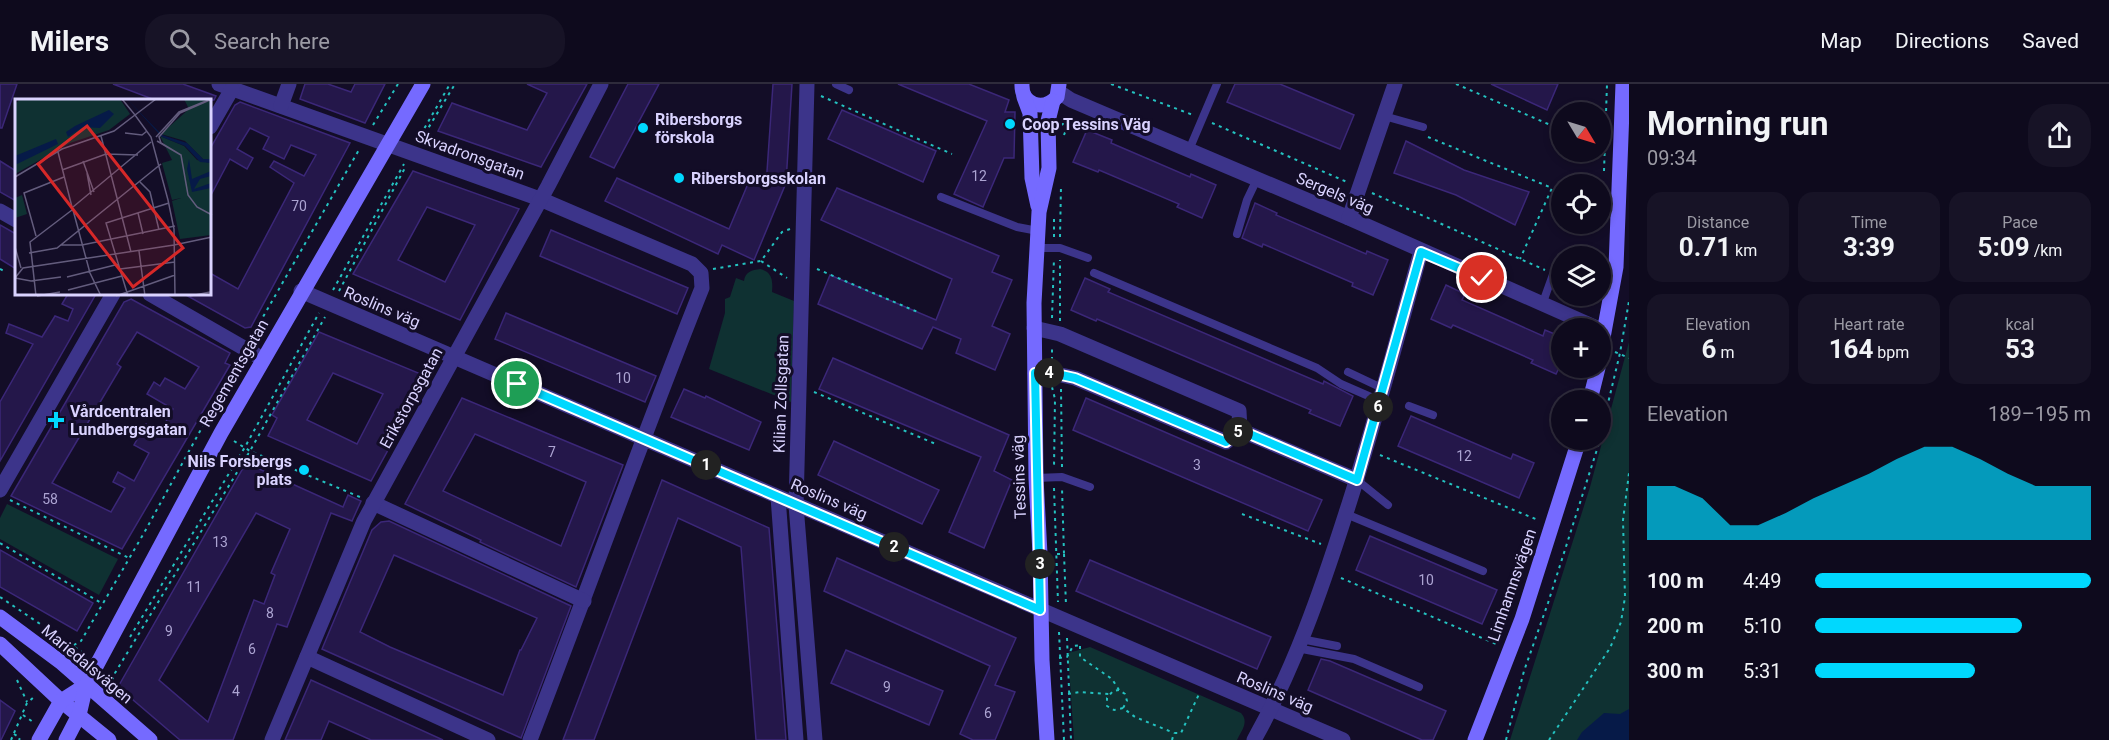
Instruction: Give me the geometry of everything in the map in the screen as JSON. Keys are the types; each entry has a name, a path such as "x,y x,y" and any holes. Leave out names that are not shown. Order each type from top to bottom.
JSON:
{"street":[{"path":"281,106 290,84"},
{"name":"Regementsgatan","path":"66,740 79,715 86,685 221,433 423,84"},
{"name":"Erikstorpsgatan","path":"272,740 374,503 601,84"},
{"path":"1349,218 1395,84"},
{"path":"1603,318 1616,267 1623,84"},
{"path":"212,122 226,86"},
{"name":"Skvadronsgatan","path":"226,86 540,200 692,264 702,273"},
{"name":"Kilian Zollsgatan","path":"807,87 796,504 815,740"},
{"name":"Tessins väg","path":"1023,90 1034,105 1041,106 1057,92"},
{"name":"Tessins väg","path":"1023,90 1030,113 1032,178 1039,212"},
{"name":"Sergels väg","path":"1057,92 1349,218 1572,318"},
{"name":"Tessins väg","path":"1047,740 1036,478 1034,303 1039,212 1049,168 1048,121 1057,92"},
{"path":"0,212 15,220"},
{"path":"1254,740 1271,709 1327,573 1366,450 1421,252"},
{"path":"530,740 584,601 643,437 702,288 702,273"},
{"name":"Roslins väg","path":"302,291 1342,740"},
{"path":"5,495 112,296"},
{"path":"154,296 263,359"},
{"path":"1034,328 1052,332 1239,411 1240,430"},
{"path":"1035,373 1052,373 1075,378 1226,442 1240,430"},
{"path":"1240,430 1357,480"},
{"name":"Limhamnsvägen","path":"1475,740 1522,619 1575,450"},
{"path":"778,497 796,740"},
{"path":"374,503 584,601"},
{"name":"Mariedalsvägen","path":"0,617 62,663 150,740"},
{"path":"0,644 61,701 109,740"},
{"path":"307,657 488,740"},
{"name":"Regementsgatan","path":"39,740 61,701 86,685"}],"lane":[{"path":"836,84 849,90"},
{"path":"1189,150 1217,84"},
{"path":"1384,116 1423,131"},
{"path":"1237,234 1247,200 1257,179"},
{"path":"941,197 1017,227 1038,231"},
{"path":"1038,248 1060,248 1089,258"},
{"path":"1094,273 1317,368 1341,384 1382,395"},
{"path":"1542,305 1551,282"},
{"path":"1348,372 1382,395"},
{"path":"1409,406 1433,415"},
{"path":"1036,478 1062,477 1089,487"},
{"path":"1357,480 1388,505"},
{"path":"1346,514 1483,571"},
{"path":"1299,644 1337,646"},
{"path":"1299,644 1354,660 1419,687"}],"path":[{"path":"68,653 74,645 81,641 103,604 245,348 398,84"},
{"path":"422,136 450,84"},
{"path":"127,641 245,447 412,153 455,84"},
{"path":"1111,84 1202,119 1548,272 1551,271"},
{"path":"1456,84 1551,125"},
{"path":"1606,84 1606,102"},
{"path":"807,87 952,154"},
{"path":"413,131 422,136"},
{"path":"1423,131 1552,188 1520,259"},
{"path":"389,173 398,178"},
{"path":"112,707 118,698 113,691 112,682 115,673 250,451 398,178"},
{"path":"761,261 782,232 804,227"},
{"path":"702,273 712,269 761,261 793,282 803,294"},
{"path":"804,263 920,313"},
{"path":"0,269 4,271"},
{"path":"1053,289 1054,477 1071,740"},
{"path":"1611,391 1629,301"},
{"path":"800,386 938,445"},
{"path":"221,433 250,451 374,503"},
{"path":"1366,450 1543,522"},
{"path":"1506,740 1524,671 1596,450"},
{"path":"1548,740 1610,648 1621,622 1625,597 1623,520 1629,473"},
{"path":"5,495 129,558"},
{"path":"1242,514 1335,549"},
{"path":"0,543 103,604"},
{"path":"1064,554 1060,658 1064,740"},
{"path":"1327,573 1496,644"},
{"path":"0,597 74,645"},
{"path":"1067,657 1073,646 1091,644"},
{"path":"1080,645 1080,657 1112,679 1119,690 1125,694 1127,701 1123,708 1114,710 1107,705 1107,698 1113,691 1119,690"},
{"path":"1042,660 1067,657"},
{"path":"11,740 27,703 17,681"},
{"path":"1068,694 1080,692 1110,694"},
{"path":"1123,708 1135,717 1174,734 1181,733 1200,693"},
{"path":"14,734 20,740"},
{"path":"1172,740 1174,734"}],"green space":[{"path":"760,269 771,277 772,292 794,301 791,402 709,369 725,313 725,299 730,297 736,278 744,281 749,272"},
{"path":"1629,342 1629,740 1510,740 1600,450 1611,450 1611,409"},
{"path":"7,504 118,559 99,595 0,539 0,518"},
{"path":"1090,647 1241,713 1245,723 1237,740 1074,740 1068,653"}],"water":[{"path":"1629,709 1629,740 1577,740 1582,732 1604,713 1620,714"}],"building":[{"path":"0,84 17,84 2,128 0,128"},
{"path":"113,84 183,84 216,96 214,100 152,99"},
{"path":"305,84 328,84 351,92 355,84 385,84 365,123 300,99"},
{"path":"527,84 587,84 541,167 438,131 452,103 527,130 547,93"},
{"path":"628,84 659,84 614,168 590,157"},
{"path":"773,84 792,84 786,183 754,260 722,245 718,254 605,201 617,178 729,229 750,179 766,186"},
{"path":"898,84 969,84 1009,100 1005,112 1015,112 1014,158 1004,158 983,207 954,194 987,121"},
{"path":"1235,84 1280,84 1354,115 1340,149 1227,102"},
{"path":"1491,84 1558,84 1547,110"},
{"path":"240,102 350,143 251,327 245,328 188,296 212,296 212,274 238,289 294,183 270,167 274,161 304,176 316,155 291,145 284,159 263,149 269,137 250,128 237,149 253,158 247,169 230,159 212,193 212,145 235,105"},
{"path":"842,110 936,151 923,182 828,139"},
{"path":"1087,130 1112,140 1111,143 1190,177 1191,174 1216,185 1202,218 1177,207 1179,204 1099,170 1098,172 1073,162"},
{"path":"1406,141 1464,170 1529,192 1515,225 1456,195 1394,173"},
{"path":"0,161 15,170 15,200 0,192"},
{"path":"413,171 519,209 460,320 353,274","holes":["427,207 475,225 445,282 398,260"]},
{"path":"837,188 999,256 992,272 1012,280 992,326 1010,334 995,370 956,353 961,339 933,327 922,349 818,304 830,275 936,320 952,279 821,220"},
{"path":"1255,203 1277,213 1276,215 1366,254 1367,251 1388,260 1373,295 1352,286 1353,283 1263,244 1262,247 1242,238"},
{"path":"0,225 15,233 15,268 0,259"},
{"path":"551,230 688,288 677,314 540,256"},
{"path":"1085,278 1110,289 1108,292 1323,384 1324,381 1353,396 1340,426 1309,413 1311,410 1071,310"},
{"path":"1446,285 1465,294 1462,300 1543,336 1545,330 1551,332 1551,372 1531,363 1533,360 1453,325 1451,328 1431,319"},
{"path":"67,296 95,296 0,461 0,402 33,344 6,333 9,324 42,337 55,316 68,321 73,309 62,304"},
{"path":"131,299 230,353 225,363 230,365 122,549 11,496 124,302","holes":["137,332 199,367 185,389 165,378 160,386 154,382 147,394 173,409 160,432 146,424 134,445 149,453 134,481 118,472 113,482 125,488 111,512 52,483 121,367 117,364"]},
{"path":"506,313 656,376 645,402 495,339"},
{"path":"319,332 428,377 371,481 268,436 277,418 272,415","holes":["333,373 383,394 357,444 307,420"]},
{"path":"833,358 1009,435 994,471 1012,480 984,548 949,532 981,457 819,389"},
{"path":"684,389 705,398 706,396 761,422 749,450 671,417"},
{"path":"462,398 623,465 576,587 405,504","holes":["475,434 586,482 561,546 443,491"]},
{"path":"1086,398 1322,500 1308,531 1073,430"},
{"path":"1411,416 1511,459 1513,454 1534,463 1519,498 1398,446"},
{"path":"834,441 939,490 922,524 818,475"},
{"path":"246,463 343,507 348,495 361,501 352,521 331,513 287,627 277,624 233,740 180,740 118,687","holes":["256,513 290,529 271,573 275,575 264,604 254,600 208,722 159,680"]},
{"path":"662,480 769,528 786,740 756,740 741,547 678,518 594,740 563,740"},
{"path":"389,521 571,606 521,738 322,649 372,530 381,522","holes":["394,555 537,618 520,650 503,695 360,632"]},
{"path":"1370,536 1497,590 1482,624 1356,570"},
{"path":"0,550 93,603 77,631 0,587"},
{"path":"837,558 1016,638 995,685 1015,692 995,740 973,740 960,734 990,666 824,591"},
{"path":"1090,560 1271,637 1257,669 1076,591"},
{"path":"846,650 943,691 929,725 831,683"},
{"path":"1321,659 1446,711 1433,740 1422,740 1308,690"},
{"path":"311,680 443,740 371,740 329,721 321,740 285,740"},
{"path":"0,700 15,711 1,740 0,740"}],"place":[{"name":"Coop Tessins Väg","path":"1010,124"},
{"name":"Ribersborgs förskola","path":"643,128"},
{"name":"Ribersborgsskolan","path":"679,178"},
{"name":"Vårdcentralen Lundbergsgatan","path":"56,420"},
{"name":"Nils Forsbergs plats","path":"304,470"}],"route":[{"path":"517,384 1040,610 1035,373 1061,374 1075,378 1226,442 1240,430 1357,480 1421,252 1482,278"}]}
